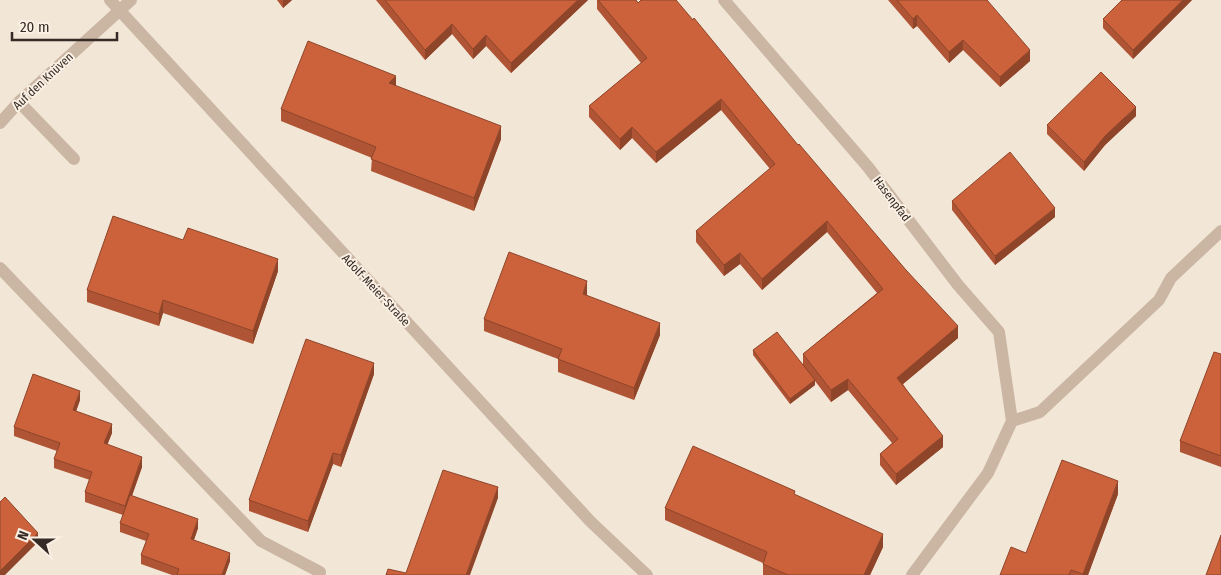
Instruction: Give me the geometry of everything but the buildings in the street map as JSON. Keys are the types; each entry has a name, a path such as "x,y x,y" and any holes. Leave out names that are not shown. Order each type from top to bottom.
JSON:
{"street":[{"name":"Adolf-Meier-Straße","path":"110,0 590,521 647,575"},
{"name":"Auf den Knüven","path":"0,123 19,102 131,0"},
{"name":"Hasenpfad","path":"724,0 868,167 958,285 998,332 1012,421"},
{"path":"19,102 74,159"},
{"path":"912,575 988,473 1012,421 1040,412 1159,300 1171,278 1221,231"},
{"path":"0,268 261,541 320,572"}]}
